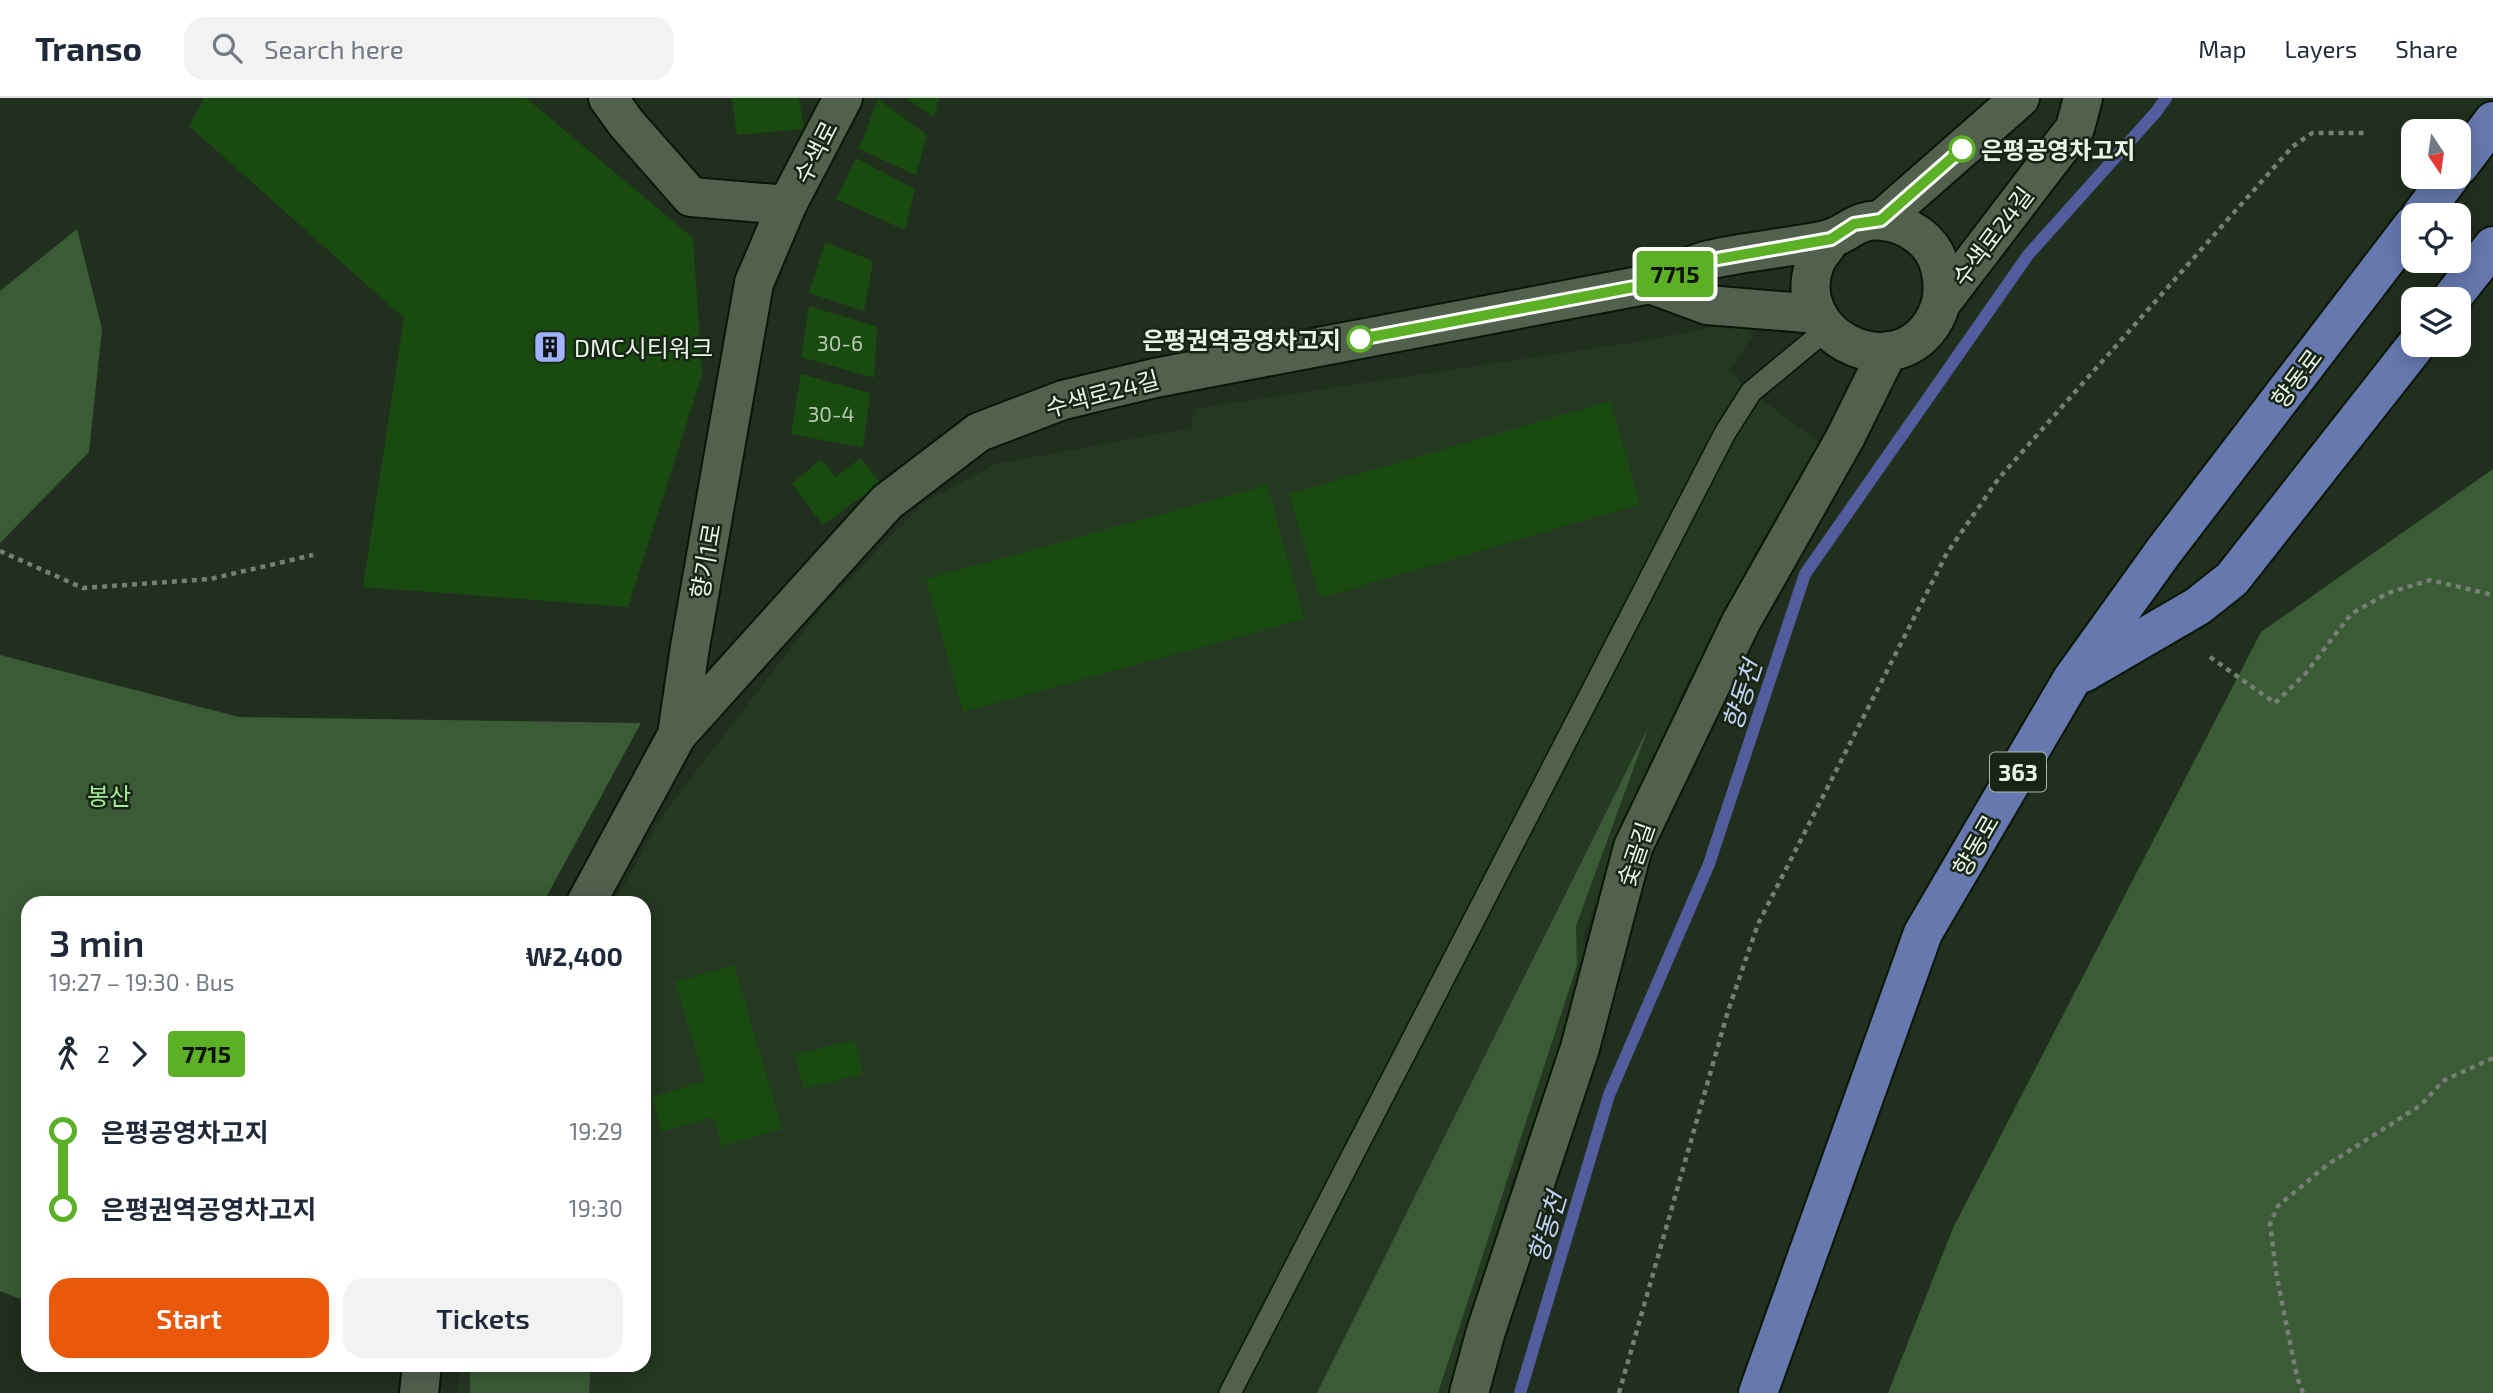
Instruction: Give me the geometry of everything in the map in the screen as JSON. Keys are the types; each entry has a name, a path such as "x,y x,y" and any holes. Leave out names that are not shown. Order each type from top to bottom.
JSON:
{"main road":[{"path":"2481,98 2493,106"},
{"path":"2471,150 2493,121"},
{"path":"2430,203 2442,189"},
{"name":"향동로","path":"1758,1393 1923,933 2072,679 2164,551 2401,241"},
{"path":"2461,287 2493,246"},
{"path":"2072,679 2198,606 2232,579 2407,357"}],"street":[{"path":"608,98 626,123 691,197 787,205"},
{"name":"수색로","path":"787,205 843,98"},
{"name":"수색로24길","path":"1881,220 2020,98"},
{"name":"수색로24길","path":"1888,351 1912,342 1931,325 1942,302 2076,128 2083,98"},
{"name":"향기1로","path":"590,896 677,735 754,284 787,205"},
{"name":"수색로24길","path":"677,735 887,502 979,432 1063,400 1155,379 1650,284 1706,261 1831,239 1854,224 1881,220 1903,225 1923,238 1937,256 1943,279 1942,302"},
{"path":"1831,239 1816,261 1811,288 1822,322 1844,343 1866,351 1888,351"},
{"path":"1650,284 1707,305 1822,322"},
{"name":"숯골길","path":"1469,1393 1486,1331 1580,1048 1633,847 1741,622 1845,438 1888,351"},
{"path":"419,1393 421,1372"}],"lane":[{"path":"1230,1393 1725,433 1751,392 1822,322"}],"path":[{"path":"1619,1393 1728,1011 1758,924 1947,553 1999,478 2291,147 2312,133 2367,133"},
{"path":"0,551 83,588 210,579 313,555"},
{"path":"2210,657 2276,703 2306,673 2351,614 2388,593 2430,580 2493,595"},
{"path":"2303,1393 2297,1377 2277,1278 2270,1224 2278,1206 2327,1165 2421,1105 2443,1081 2493,1058"}],"shaded area":[{"path":"1749,320 1752,337 1729,371 1751,392 1819,442 1683,691 1584,933 1586,972 1515,1172 1448,1393 458,1393 460,1372 651,1372 651,896 618,896 664,813 825,604 924,502 996,464 1191,428 1193,409 1655,339"}],"green space":[{"path":"77,229 102,329 89,452 0,543 0,291"},
{"path":"2493,469 2493,1393 1888,1393 1953,1228 2261,632"},
{"name":"봉산","path":"0,655 239,717 641,723 547,896 21,896 21,1299 0,1291"},
{"path":"1649,726 1576,926 1577,965 1438,1393 1317,1393"},
{"path":"470,1372 590,1372 589,1393 470,1393"}],"building":[{"name":"DMC시티워크","path":"204,98 526,98 693,238 702,375 628,607 363,587 404,318 189,126"},
{"path":"732,98 799,98 804,129 737,135"},
{"path":"906,98 939,98 934,117"},
{"path":"878,99 927,135 916,175 859,149"},
{"path":"856,158 915,189 905,230 836,199"},
{"path":"825,242 873,261 864,311 809,293"},
{"path":"809,306 877,327 874,378 801,357"},
{"path":"801,374 870,393 863,448 791,434"},
{"path":"1610,401 1640,504 1320,598 1289,494"},
{"path":"861,458 880,483 823,525 792,484 821,459 835,477"},
{"path":"1267,485 1304,619 963,712 926,579"},
{"path":"734,965 782,1129 722,1146 713,1117 662,1132 652,1097 705,1081 675,982"},
{"path":"854,1040 863,1074 804,1089 795,1055"}],"waterway":[{"name":"향동천","path":"1520,1393 1609,1095 1709,864 1805,574 2028,255 2166,98"}],"bus line":[{"name":"7715","path":"1360,339 1650,284 1706,261 1831,239 1854,224 1881,220 1962,149"}],"place":[{"name":"은평공영차고지","path":"1962,149"},
{"name":"은평권역공영차고지","path":"1360,339"},
{"name":"DMC시티워크","path":"550,347"}]}
